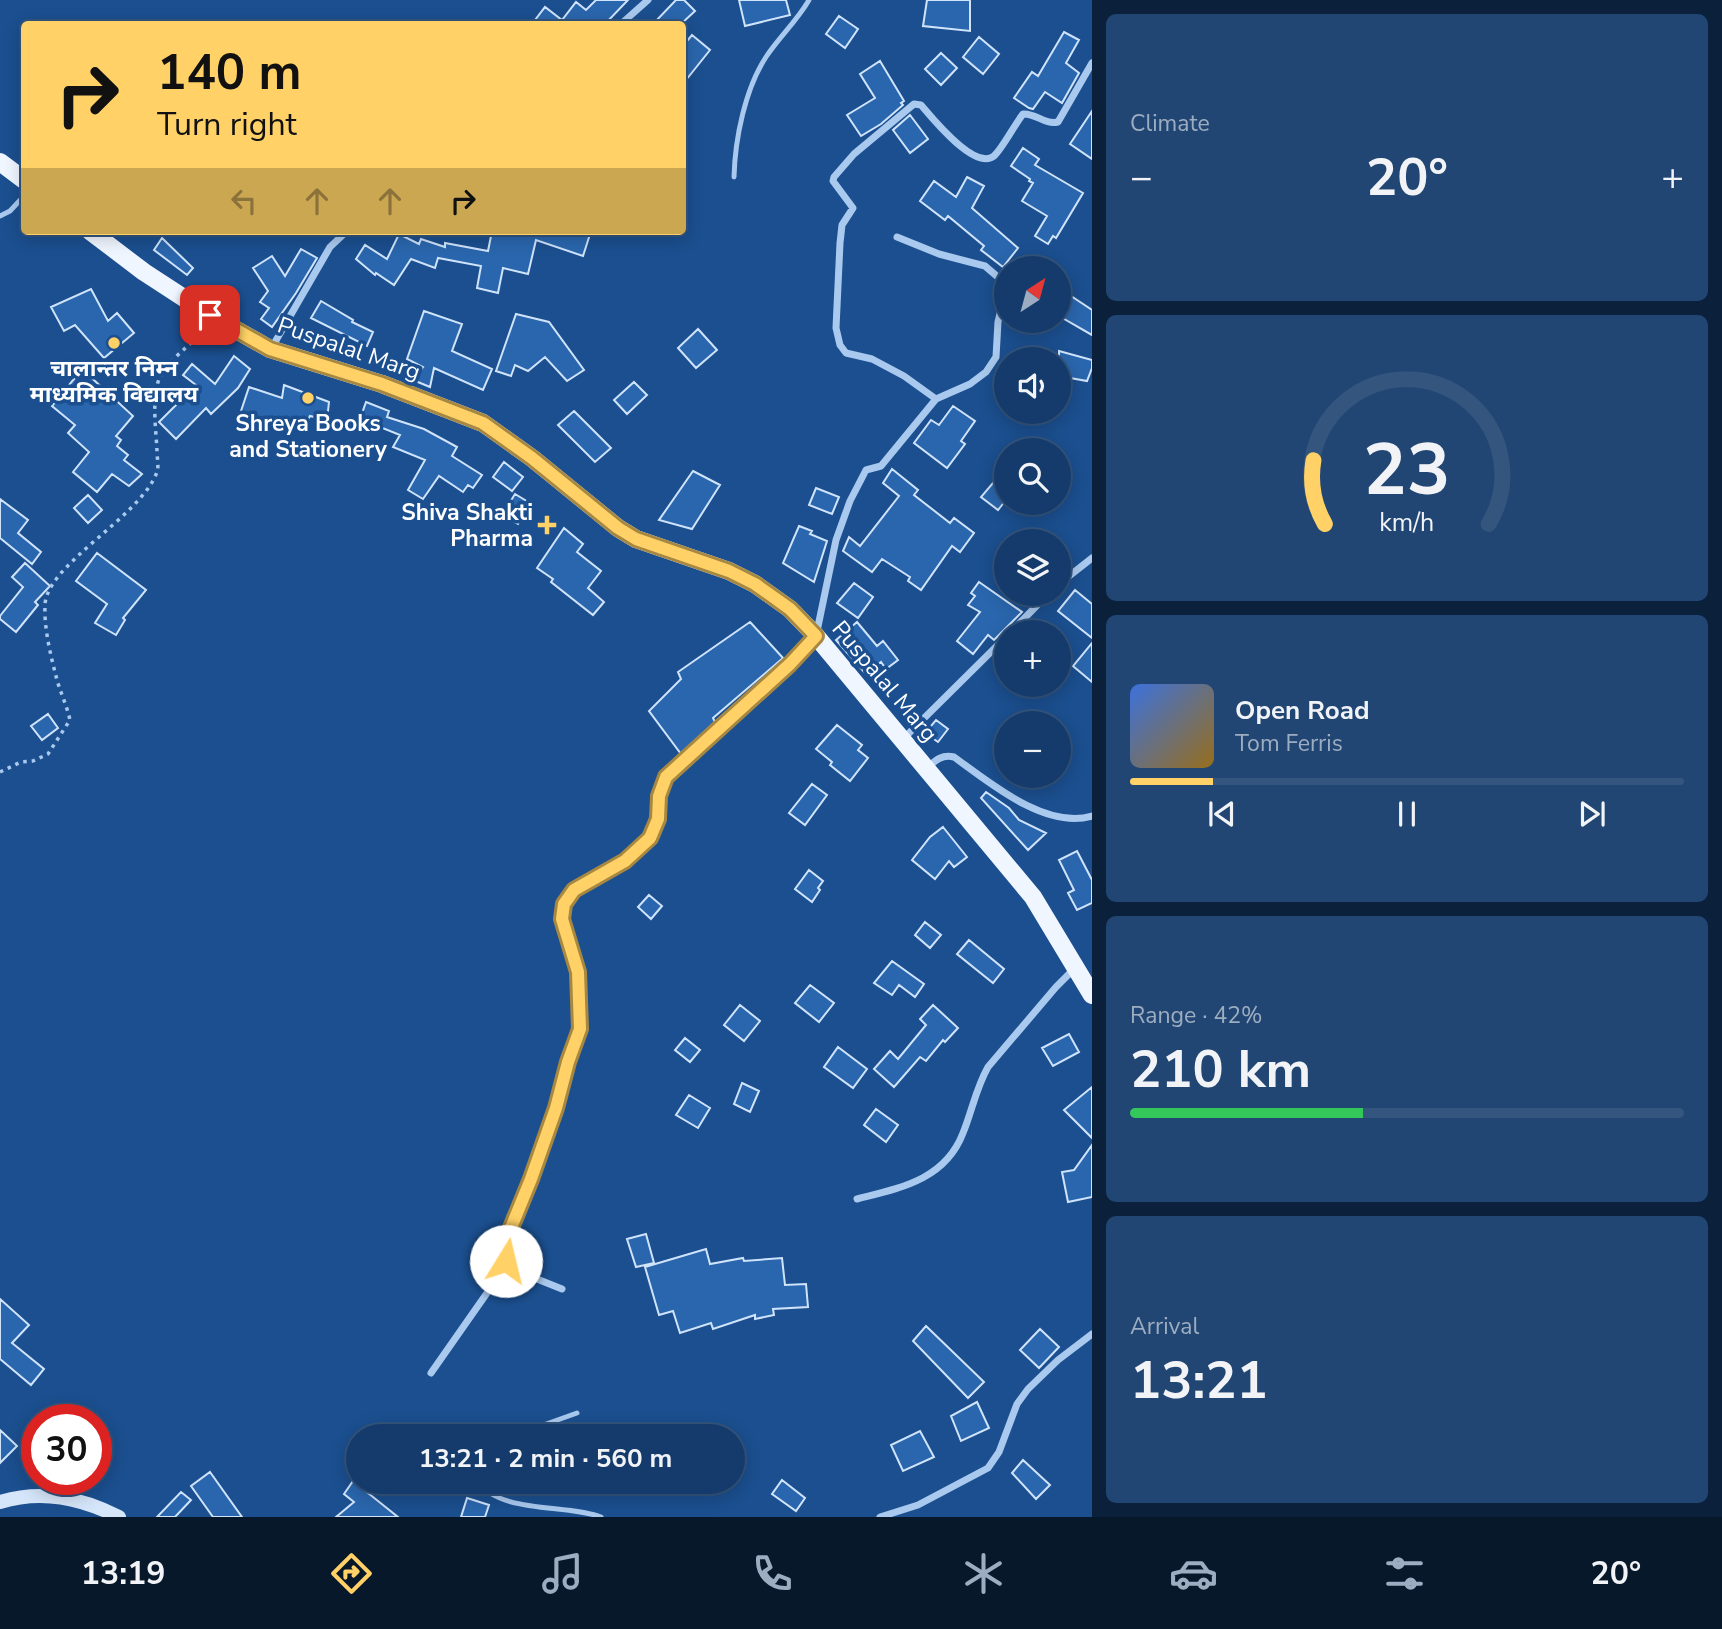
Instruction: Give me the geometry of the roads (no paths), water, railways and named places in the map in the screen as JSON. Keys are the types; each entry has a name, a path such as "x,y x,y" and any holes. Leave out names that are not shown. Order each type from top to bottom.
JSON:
{"main road":[{"path":"0,162 21,178"},
{"name":"Puspalal Marg","path":"95,235 144,272 210,315 270,349 382,384 483,423 532,458 618,528 636,539 729,571 755,584 790,609 816,636 1033,897 1092,995"}],"street":[{"path":"624,21 648,0"},
{"path":"936,399 904,376 872,359 846,353 840,345 836,328 840,243 842,225 853,208 852,203 833,181 834,177 854,154 914,104 921,105 959,146 977,157 984,159 993,156 1023,114 1034,116 1048,124 1058,122 1092,63"},
{"path":"270,349 330,247 343,235"},
{"path":"897,237 939,254 985,266 994,275"},
{"path":"562,1289 523,1275 508,1264 505,1253 506,1240 556,1108 580,1029 578,972 562,919 564,904 574,890 625,861 644,845 655,830 659,796 666,777 790,664 816,636 836,540 850,501 866,470 881,466 936,399 971,384 986,372 996,357 997,333"},
{"path":"1071,575 1092,558"},
{"path":"1023,620 1036,606"},
{"path":"902,740 994,649"},
{"path":"926,769 946,755 954,757 1031,808 1047,815 1079,820 1092,816"},
{"path":"857,1199 918,1180 948,1160 963,1133 980,1082 988,1067 1076,967"},
{"path":"431,1373 508,1264"},
{"path":"880,1517 918,1505 988,1468 999,1452 1017,1404 1028,1389 1058,1360 1092,1334"},
{"path":"0,1502 31,1495 64,1497 95,1505 119,1517"}],"lane":[{"path":"734,177 734,146 756,74 766,56 809,0"},
{"path":"0,216 10,211 21,199"},
{"path":"546,1424 577,1413"},
{"path":"494,1494 514,1503 601,1517"}],"place":[{"name":"चालान्तर निम्न माध्यमिक विद्यालय","path":"114,343"},
{"name":"Shreya Books and Stationery","path":"308,398"},
{"name":"Shiva Shakti Pharma","path":"547,525"}]}
